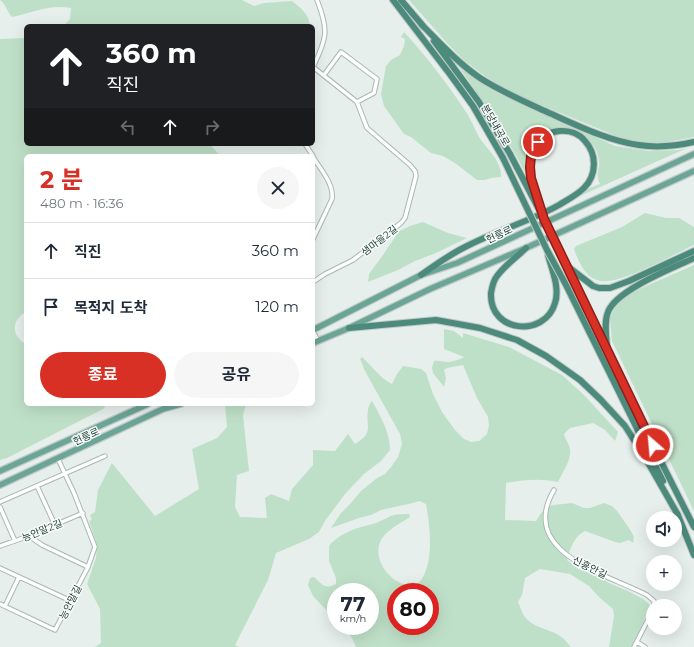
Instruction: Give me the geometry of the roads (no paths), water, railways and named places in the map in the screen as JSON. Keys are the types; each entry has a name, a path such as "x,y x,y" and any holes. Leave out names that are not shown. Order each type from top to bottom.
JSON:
{"highway":[{"name":"분당내곡로","path":"393,0 473,106 503,158 547,250 651,455 676,511"},
{"name":"분당내곡로","path":"401,0 421,24 479,102 510,154 544,219 639,418 694,528"},
{"path":"421,24 461,64 481,78 516,97 567,120 619,141 640,146 659,147 694,142"},
{"path":"421,274 465,247 546,212 578,192 587,184 594,167 594,158 588,145 580,136 572,132 566,131 553,133 541,139 533,150 530,161 530,172 544,219"},
{"path":"526,248 497,276 492,287 491,302 497,316 506,323 521,327 535,325 546,318 555,305 557,296 556,286 547,250"},
{"path":"567,266 593,286 599,288 610,288 629,281 694,251"},
{"path":"607,349 606,324 608,312 619,298 639,284 694,258"},
{"path":"348,328 436,320 480,328 517,340 540,353 580,380 601,400 625,426 676,511"},
{"name":"분당내곡로","path":"682,525 694,555"}],"main road":[{"name":"헌릉로","path":"315,330 421,274 457,263 694,154"},
{"path":"315,342 694,171"},
{"name":"헌릉로","path":"0,471 144,406"},
{"name":"헌릉로","path":"0,485 163,409 174,406"}],"street":[{"path":"315,63 324,44 326,29 317,0"},
{"path":"324,75 341,52 377,79 374,93 357,102"},
{"name":"샘마을2길","path":"315,68 357,102 367,128 415,170 414,183 405,218 401,223 353,260 324,274 315,281"},
{"path":"315,159 332,187 333,194 315,235"},
{"path":"0,502 105,456"},
{"name":"능안말길","path":"0,604 55,630 88,567 96,547 83,513 58,459"},
{"path":"37,486 55,525"},
{"name":"신흥안길","path":"554,490 549,499 545,512 546,527 552,540 561,550 576,562 647,595 652,599"},
{"path":"0,507 15,541"},
{"name":"능안말2길","path":"0,546 29,536 83,513"},
{"path":"29,536 42,545 88,567"},
{"path":"0,568 71,601"},
{"path":"5,606 19,577"},
{"path":"634,647 646,624"},
{"path":"637,642 645,647"}]}
